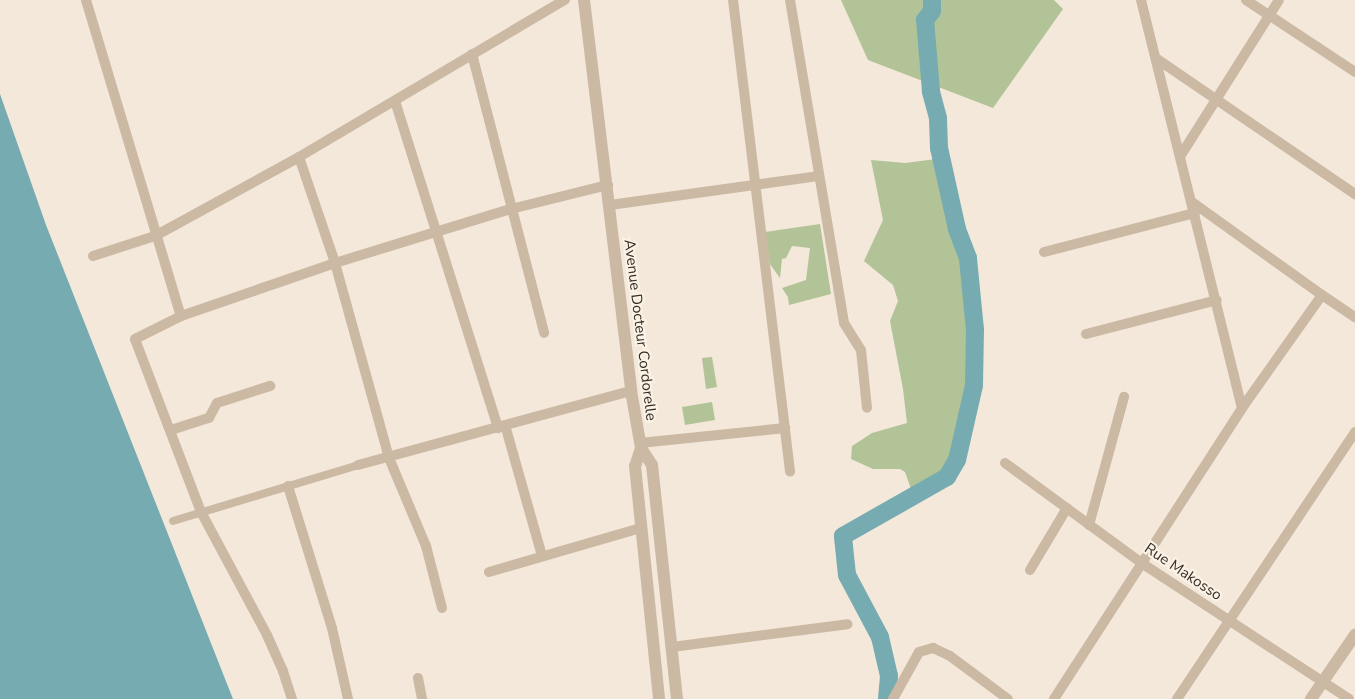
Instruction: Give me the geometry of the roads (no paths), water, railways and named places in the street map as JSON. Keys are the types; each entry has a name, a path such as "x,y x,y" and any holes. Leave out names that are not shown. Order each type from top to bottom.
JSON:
{"street":[{"path":"86,0 155,236 181,316"},
{"path":"93,256 155,236 299,157 565,0"},
{"name":"Avenue Docteur Cordorelle","path":"584,0 608,185 630,391 641,445 635,466 659,699"},
{"path":"733,0 790,472"},
{"path":"790,0 844,323 861,350 867,408"},
{"path":"1141,0 1242,408"},
{"path":"1246,0 1355,72"},
{"path":"1181,155 1279,0"},
{"path":"472,54 544,333"},
{"path":"1157,59 1354,191"},
{"path":"395,101 435,231 502,427 542,556"},
{"path":"299,157 335,263 389,458 426,546 442,608"},
{"path":"610,205 818,176"},
{"path":"292,699 267,634 201,512 135,339 181,316 335,263 511,209 608,185"},
{"path":"1044,252 1194,208"},
{"path":"1194,208 1355,317"},
{"path":"1054,699 1242,408 1322,295"},
{"path":"1086,334 1217,300"},
{"path":"171,430 208,418 217,403 270,386"},
{"path":"172,521 358,465 630,391"},
{"path":"1089,525 1124,397"},
{"path":"677,699 652,465 641,445 786,428"},
{"path":"1177,699 1355,432"},
{"name":"Rue Makosso","path":"1005,463 1143,564 1349,699"},
{"path":"288,486 332,628 348,699"},
{"path":"1030,570 1067,508"},
{"path":"489,572 640,528"},
{"path":"672,647 848,624"},
{"path":"1311,699 1355,635"},
{"path":"893,699 919,652 933,648 950,656 1008,699"},
{"path":"418,678 422,699"}],"water":[{"path":"0,94 46,225 233,699 0,699"}],"waterway":[{"path":"887,699 889,676 880,637 847,575 843,536 947,477 957,460 974,385 975,330 968,258 957,229 939,148 938,118 931,91 925,20 932,11 932,0"}]}
